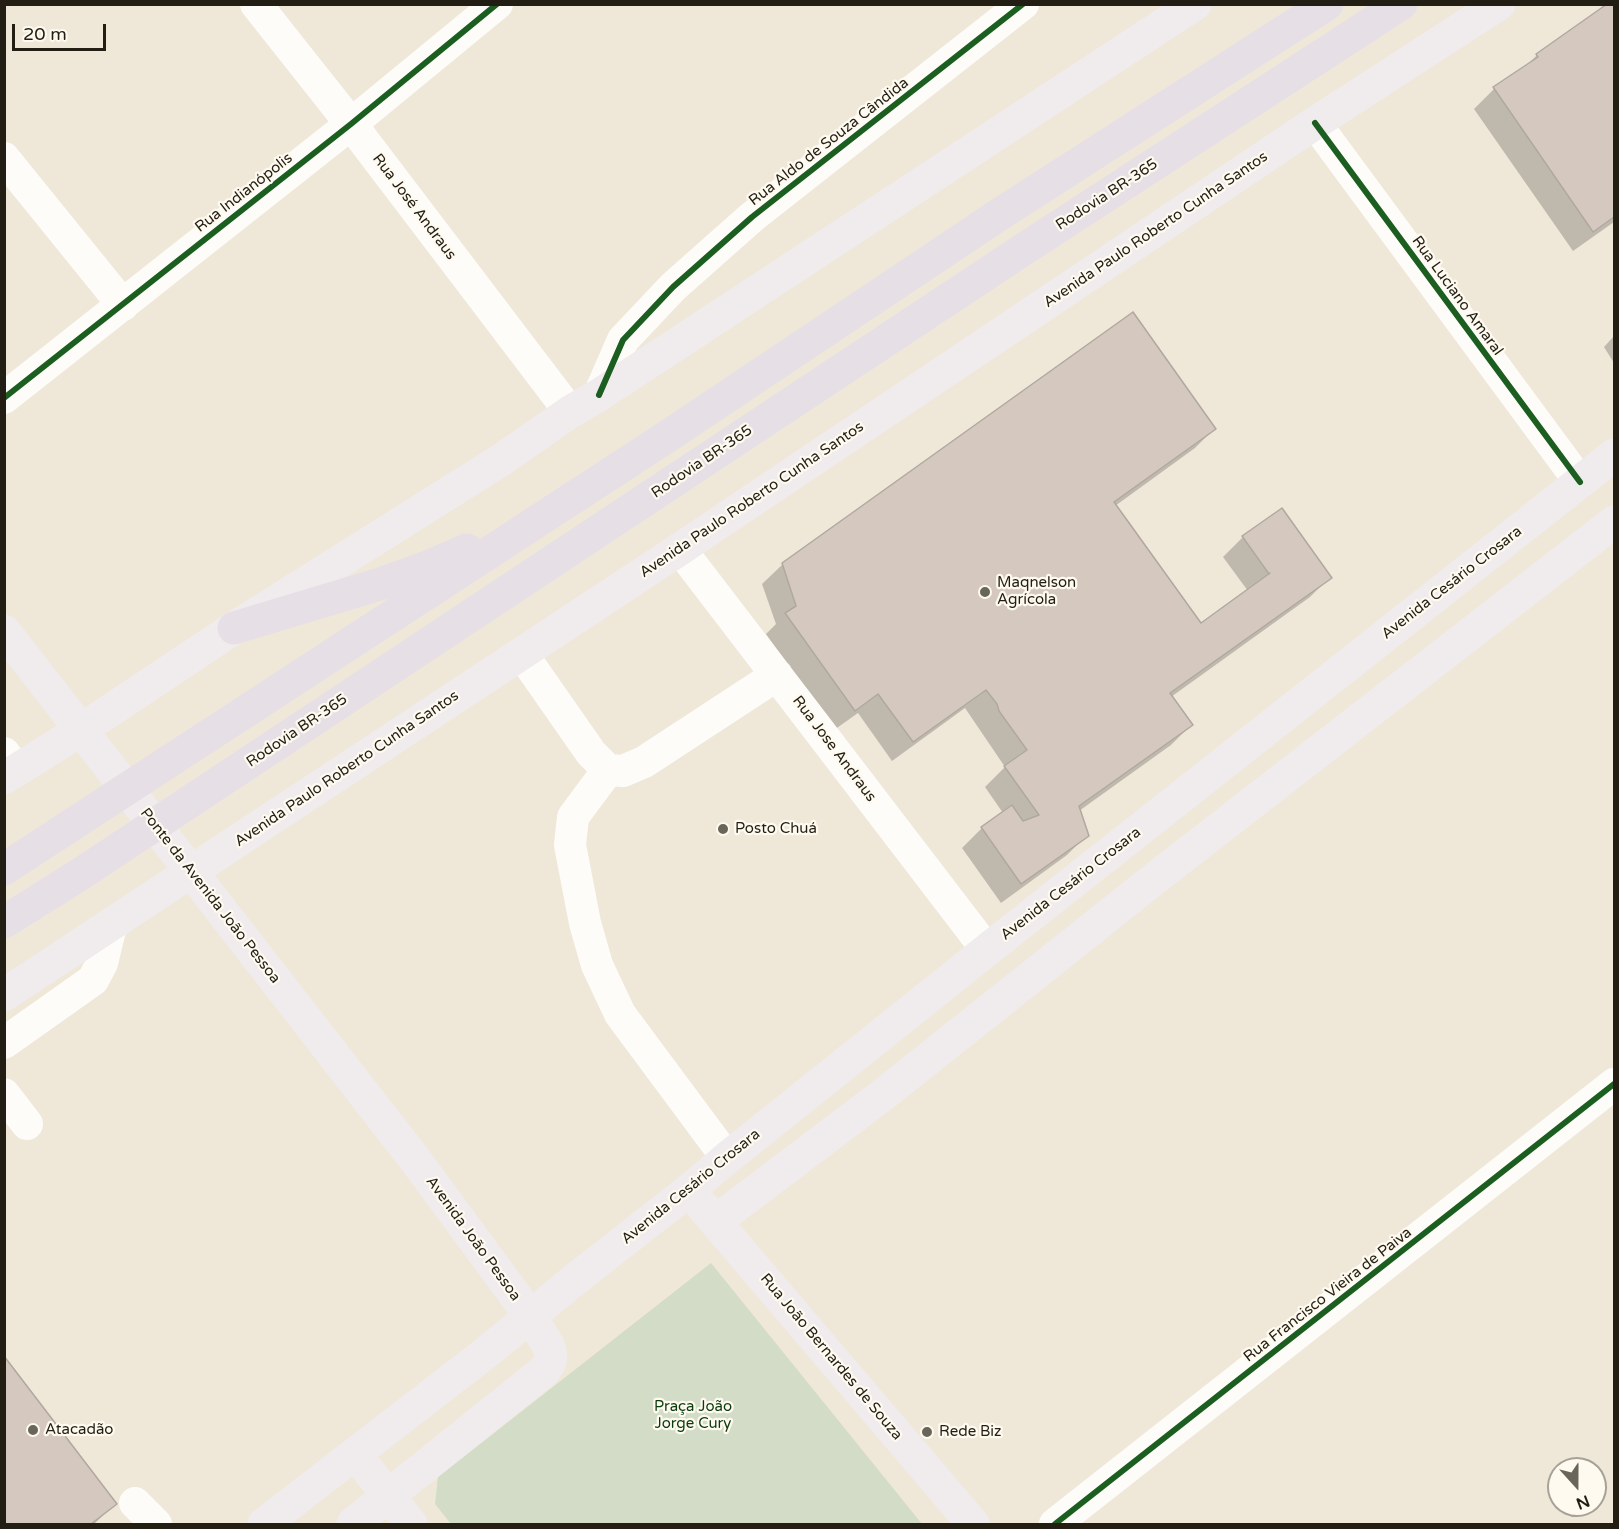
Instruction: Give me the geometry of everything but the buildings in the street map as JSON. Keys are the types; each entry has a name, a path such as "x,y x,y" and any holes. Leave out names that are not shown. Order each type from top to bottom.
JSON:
{"highway":[{"path":"4,869 545,516 1000,214 1327,4"},
{"name":"Rodovia BR-365","path":"4,922 79,875 1014,255 1401,4"},
{"path":"234,628 380,584 430,566 545,516"}],"main road":[{"path":"9,767 81,730 234,628 491,466 570,412 1195,4"},
{"name":"Avenida Paulo Roberto Cunha Santos","path":"4,995 680,549 1315,123 1499,4"},
{"name":"Avenida Cesário Crosara","path":"264,1524 531,1317 987,950 1614,455"},
{"path":"716,1221 884,1094 1168,869 1614,522"},
{"name":"Ponte da Avenida João Pessoa","path":"4,631 416,1161"},
{"path":"1364,652 1393,694"},
{"name":"Avenida João Pessoa","path":"416,1161 531,1317"},
{"name":"Rua João Bernardes de Souza","path":"688,1191 973,1524"},
{"path":"352,1524 544,1371 550,1362 551,1354 531,1317"},
{"path":"355,1454 411,1524"}],"street":[{"name":"Rua José Andraus","path":"256,4 351,124 570,412"},
{"name":"Rua Indianópolis","path":"4,398 351,124 497,4"},
{"name":"Rua Aldo de Souza Cândida","path":"599,395 623,340 673,287 752,217 1023,4"},
{"name":"Rua Luciano Amaral","path":"1315,123 1580,482"},
{"path":"4,158 123,305"},
{"name":"Rua Jose Andraus","path":"680,549 987,950"},
{"path":"522,654 591,753 608,770 623,771 644,762 777,675"},
{"path":"608,770 573,817 570,845 585,923 597,965 620,1014 727,1158"},
{"path":"4,1043 93,980 102,963 111,926"},
{"name":"Rua Francisco Vieira de Paiva","path":"1055,1524 1614,1084"},
{"path":"4,1094 15,1128"}],"green space":[{"name":"Praça João Jorge Cury","path":"711,1263 922,1524 451,1524 435,1504 438,1477"}],"cycle path":[{"path":"4,398 351,124 497,4"},
{"path":"599,395 623,340 673,287 752,217 1023,4"},
{"path":"1315,123 1580,482"},
{"path":"1055,1524 1614,1084"}],"place":[{"name":"Maqnelson Agrícola","path":"985,592"},
{"name":"Posto Chuá","path":"723,829"},
{"name":"Atacadão","path":"33,1430"},
{"name":"Rede Biz","path":"927,1432"}]}
